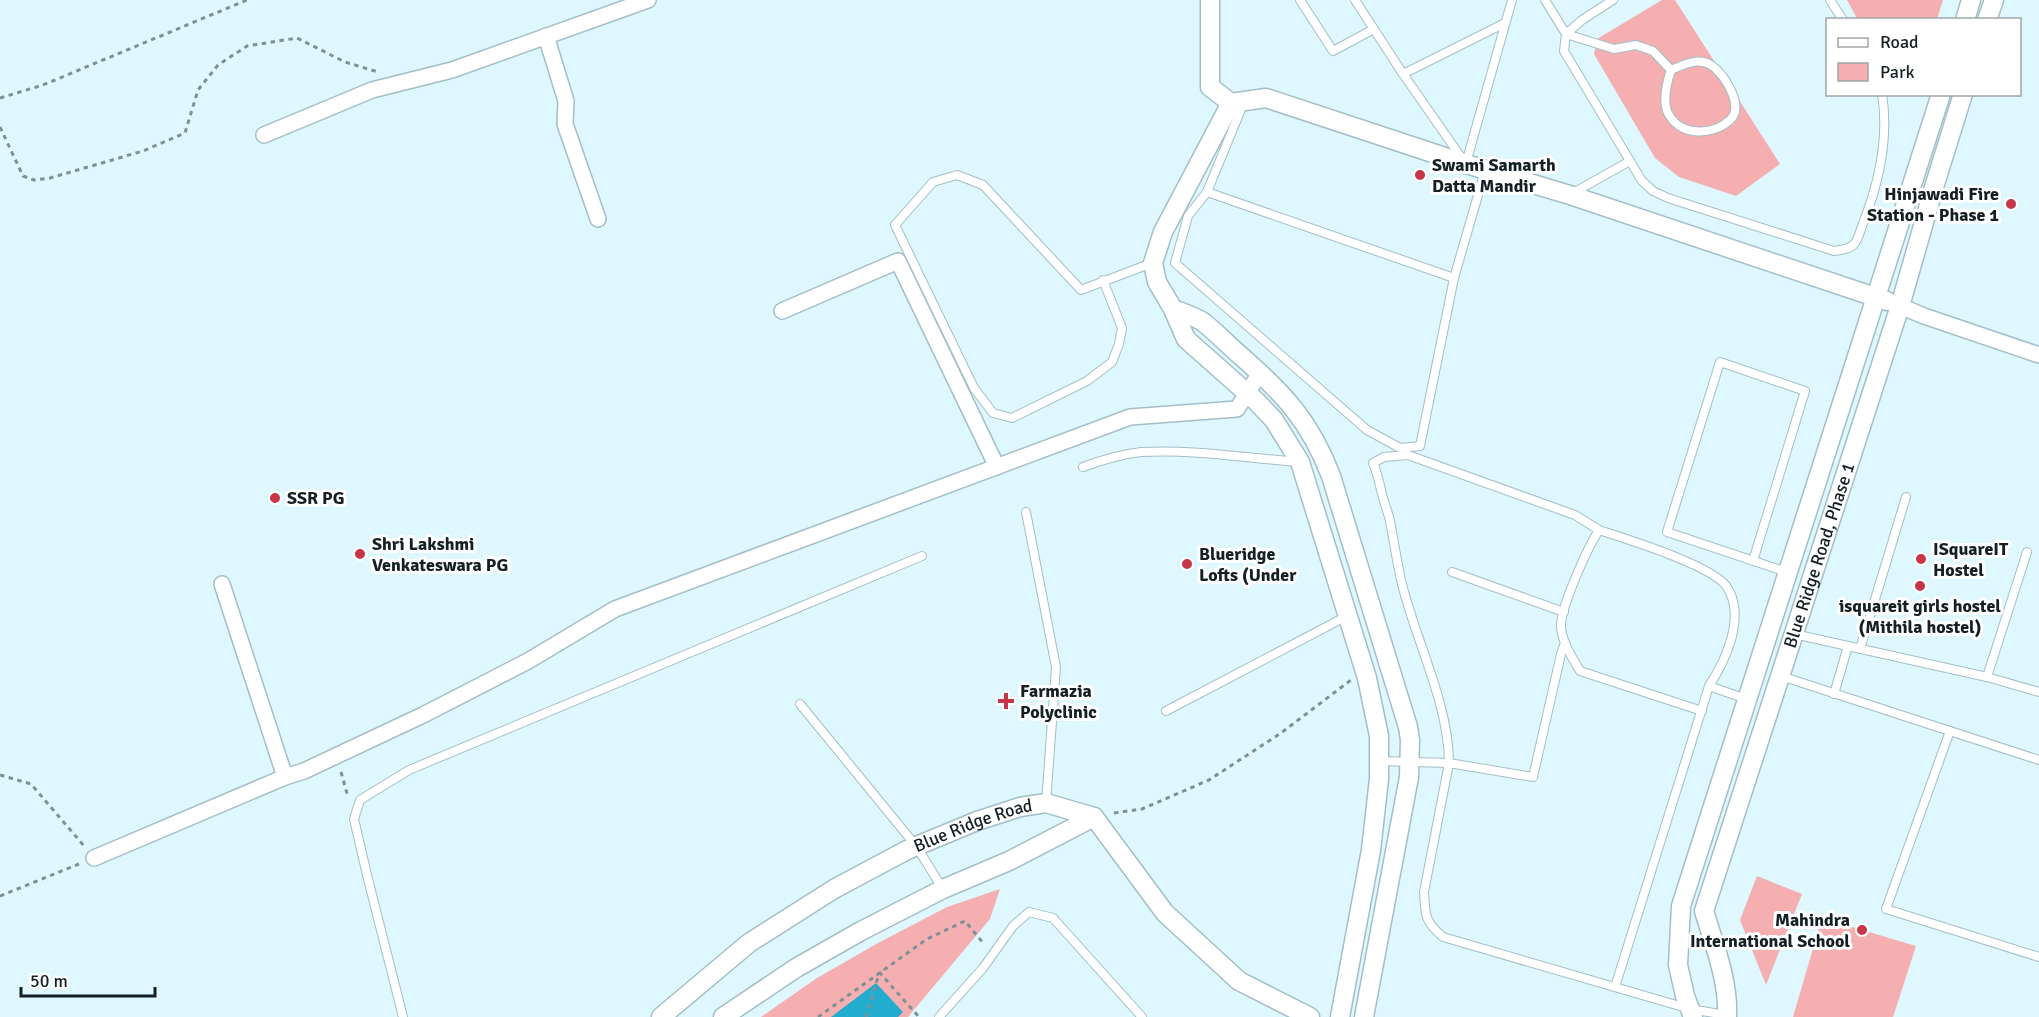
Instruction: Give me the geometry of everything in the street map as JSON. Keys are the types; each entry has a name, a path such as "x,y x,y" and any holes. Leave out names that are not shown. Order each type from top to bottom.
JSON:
{"street":[{"path":"264,135 372,90 452,70 648,0"},
{"path":"1210,0 1210,87 1238,102 1266,98 1466,164 1570,195 2039,355"},
{"path":"1966,18 1971,0"},
{"path":"1988,18 1994,0"},
{"path":"546,36 567,101 565,124 598,219"},
{"name":"Blue Ridge Road, Phase 1","path":"1692,1013 1678,965 1678,926 1681,906 1940,96"},
{"name":"Blue Ridge Road, Phase 1","path":"1727,1016 1728,1006 1720,964 1704,911 1900,306 1962,96"},
{"path":"1238,102 1163,232 1153,263 1157,282 1173,309 1186,339 1274,420 1300,462 1365,670 1379,736 1379,779 1371,850 1340,1017"},
{"path":"782,311 898,261 997,467"},
{"path":"1173,309 1202,321 1260,373 1293,405 1322,452 1408,727 1409,777 1364,1017"},
{"path":"94,858 304,771 423,715 528,661 615,609 1130,417 1237,409 1260,373"},
{"path":"222,584 285,777"},
{"name":"Blue Ridge Road","path":"661,1017 749,943 834,889 916,846 977,821 1020,807 1046,803 1094,817"},
{"path":"1094,817 1165,914 1239,981 1310,1017"},
{"name":"Blue Ridge Road","path":"723,1017 795,968 943,889 1009,861 1094,817"}],"lane":[{"path":"1300,0 1334,51 1374,29"},
{"path":"1355,0 1466,164"},
{"path":"1466,164 1512,0"},
{"path":"1545,0 1566,34 1564,51 1642,181 1653,191 1668,198 1834,252 1844,250 1855,243 1872,199 1883,149 1882,96"},
{"path":"1566,34 1582,20 1613,0"},
{"path":"1830,0 1842,18"},
{"path":"1403,74 1505,23"},
{"path":"1566,34 1614,49 1636,45 1653,51 1671,70"},
{"path":"1691,61 1715,68 1727,82 1734,100 1734,113 1730,120 1708,131 1692,132 1675,122 1666,109 1667,83 1671,70 1691,61"},
{"path":"1238,102 1206,192 1188,216 1175,263 1367,430 1400,448 1420,446 1454,278 1485,170"},
{"path":"1570,195 1630,161"},
{"path":"1103,280 1122,328 1112,363 1087,381 1012,418 993,413 974,388 895,225 933,182 957,175 983,185 1081,290 1103,280 1153,263"},
{"path":"1206,192 1454,278"},
{"path":"1753,561 1805,391 1720,362 1667,532 1753,561 1788,572"},
{"path":"1083,467 1141,452 1192,453 1300,462"},
{"path":"1615,987 1709,686 1728,653 1734,630 1734,616 1727,588 1714,575 1640,543 1599,530 1575,515 1408,455 1384,457 1373,463 1390,520 1393,547 1409,610 1441,709 1447,737 1449,763 1424,892 1425,909 1430,926 1443,937 1615,987 1692,1013 1727,1016"},
{"path":"1860,649 1906,497"},
{"path":"1026,512 1056,667 1046,803"},
{"path":"1599,530 1584,555 1561,627 1565,643 1580,670 1702,711"},
{"path":"1986,677 2026,552"},
{"path":"403,1017 354,819 360,800 409,770 922,556"},
{"path":"1452,572 1564,612"},
{"path":"1166,711 1347,616"},
{"path":"1792,634 1986,677 2039,693"},
{"path":"1379,761 1449,763 1533,777 1565,643"},
{"path":"1834,694 1848,646"},
{"path":"1779,676 2039,760"},
{"path":"1709,686 1748,699"},
{"path":"800,704 916,846 943,889"},
{"path":"1950,731 1886,909 2039,957"},
{"path":"939,1017 983,968 1012,926 1029,912 1053,918 1142,1017"}],"path":[{"path":"0,98 43,85 247,0"},
{"path":"0,127 23,176 34,180 50,178 143,151 185,133 198,90 219,65 248,46 297,38 345,62 408,81"},
{"path":"1094,817 1142,809 1209,780 1281,733 1365,670"},
{"path":"336,756 354,819"},
{"path":"0,775 31,784 94,858 0,896"},
{"path":"818,1017 927,939 965,921 992,955"},
{"path":"866,1017 879,972"},
{"path":"879,972 919,1017"}],"green space":[{"path":"1662,0 1675,0 1780,164 1736,196 1679,177 1655,158 1594,54 1597,39"},
{"path":"1847,0 1943,0 1937,18 1857,18"},
{"path":"1757,876 1802,894 1766,985 1740,920"},
{"path":"1000,889 990,919 908,1017 761,1017 817,978 878,943 947,907"},
{"path":"1822,918 1916,946 1893,1017 1793,1017"}],"water":[{"path":"876,983 903,1012 898,1017 831,1017"}],"place":[{"name":"Swami Samarth Datta Mandir","path":"1420,175"},
{"name":"Hinjawadi Fire Station - Phase 1","path":"2011,204"},
{"name":"SSR PG","path":"275,498"},
{"name":"Shri Lakshmi Venkateswara PG","path":"360,554"},
{"name":"ISquareIT Hostel","path":"1921,559"},
{"name":"Blueridge Lofts (Under","path":"1187,564"},
{"name":"isquareit girls hostel (Mithila hostel)","path":"1920,586"},
{"name":"Farmazia Polyclinic","path":"1006,701"},
{"name":"Mahindra International School","path":"1862,930"}]}
